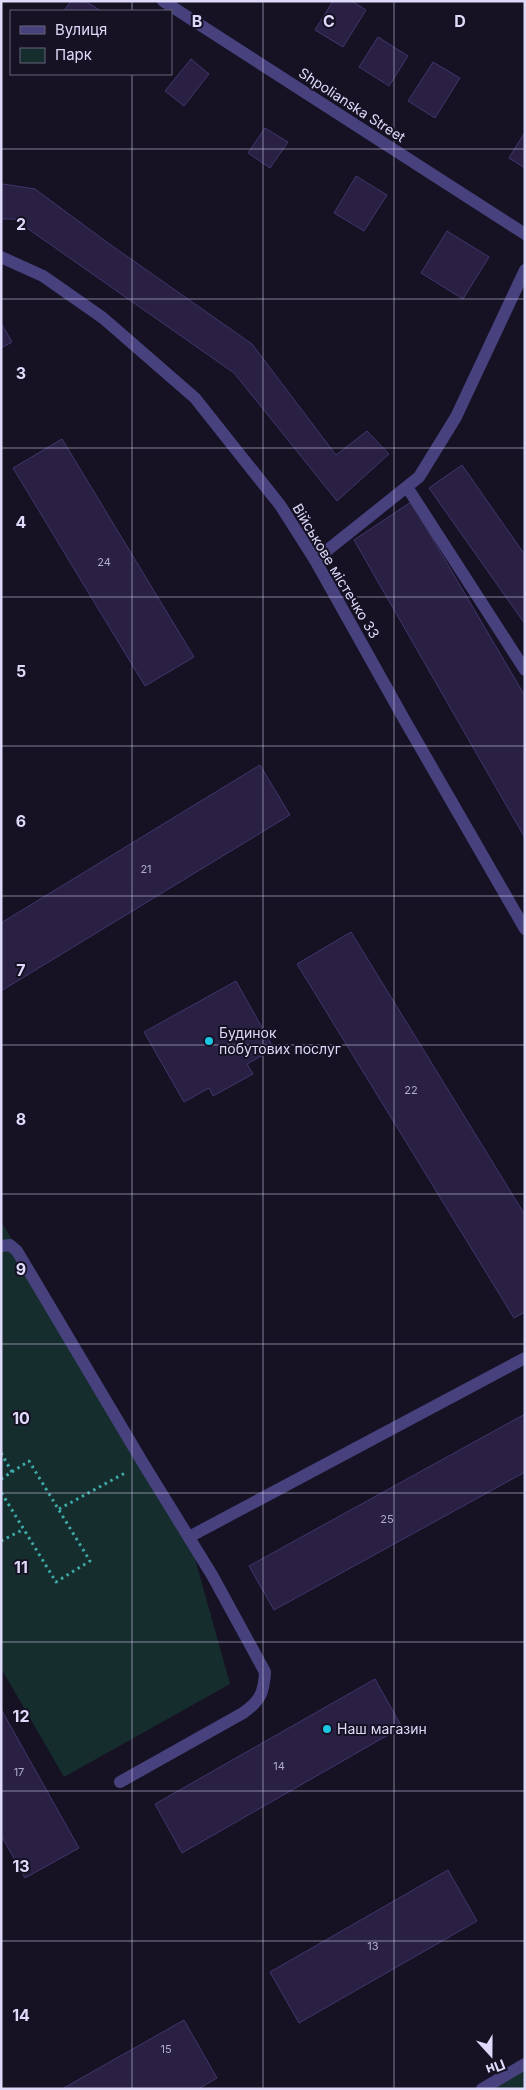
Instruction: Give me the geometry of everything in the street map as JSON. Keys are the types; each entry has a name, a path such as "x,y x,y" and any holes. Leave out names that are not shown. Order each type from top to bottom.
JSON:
{"street":[{"name":"Shpolianska Street","path":"162,1 525,234"},
{"name":"Військове містечко 33","path":"1,257 43,276 103,318 196,398 280,505 315,560 408,728 525,929"},
{"path":"315,560 419,477 456,417 525,270"},
{"path":"407,487 525,670"},
{"path":"1,1246 10,1245 17,1251 143,1463 190,1537 252,1646 264,1672 264,1686 258,1702 243,1713 120,1782"},
{"path":"190,1537 525,1358"},
{"path":"482,2089 525,2064"}],"path":[{"path":"1,1453 12,1472"},
{"path":"1,1479 29,1461 90,1561 56,1582 1,1492"},
{"path":"59,1510 143,1463"},
{"path":"1,1541 24,1529"}],"green space":[{"path":"1,1221 189,1537 230,1684 64,1777 1,1668"},
{"path":"525,2064 525,2089 482,2089"}],"building":[{"path":"71,1 85,1 99,10 65,10"},
{"path":"333,1 352,1 366,10 343,47 315,30"},
{"path":"378,37 408,56 389,86 359,67"},
{"path":"191,59 209,74 184,106 165,91"},
{"path":"433,62 460,78 435,118 408,101"},
{"path":"265,128 288,142 270,168 248,153"},
{"path":"525,132 525,168 509,158"},
{"path":"356,176 387,195 364,231 334,213"},
{"path":"1,185 35,189 108,243 252,344 336,455 367,431 389,454 337,501 234,373 14,219 1,219"},
{"path":"447,231 489,257 463,299 421,273"},
{"path":"1,323 12,342 1,348"},
{"path":"62,439 194,657 145,686 13,468"},
{"path":"462,465 525,555 525,624 429,488"},
{"path":"411,502 525,696 525,838 354,540"},
{"path":"260,765 290,815 1,991 1,923"},
{"path":"351,932 525,1215 525,1312 514,1318 297,964"},
{"name":"Будинок побутових послуг","path":"236,981 274,1049 247,1064 253,1074 213,1096 209,1088 184,1102 144,1032"},
{"path":"525,1414 525,1472 274,1610 249,1566"},
{"path":"375,1679 402,1727 182,1853 155,1804"},
{"path":"1,1709 79,1848 25,1878 1,1835"},
{"path":"448,1870 477,1921 299,2023 270,1972"},
{"path":"184,2020 217,2078 198,2089 62,2089"}],"place":[{"name":"Будинок побутових послуг","path":"209,1041"},
{"name":"Наш магазин","path":"327,1729"}]}
